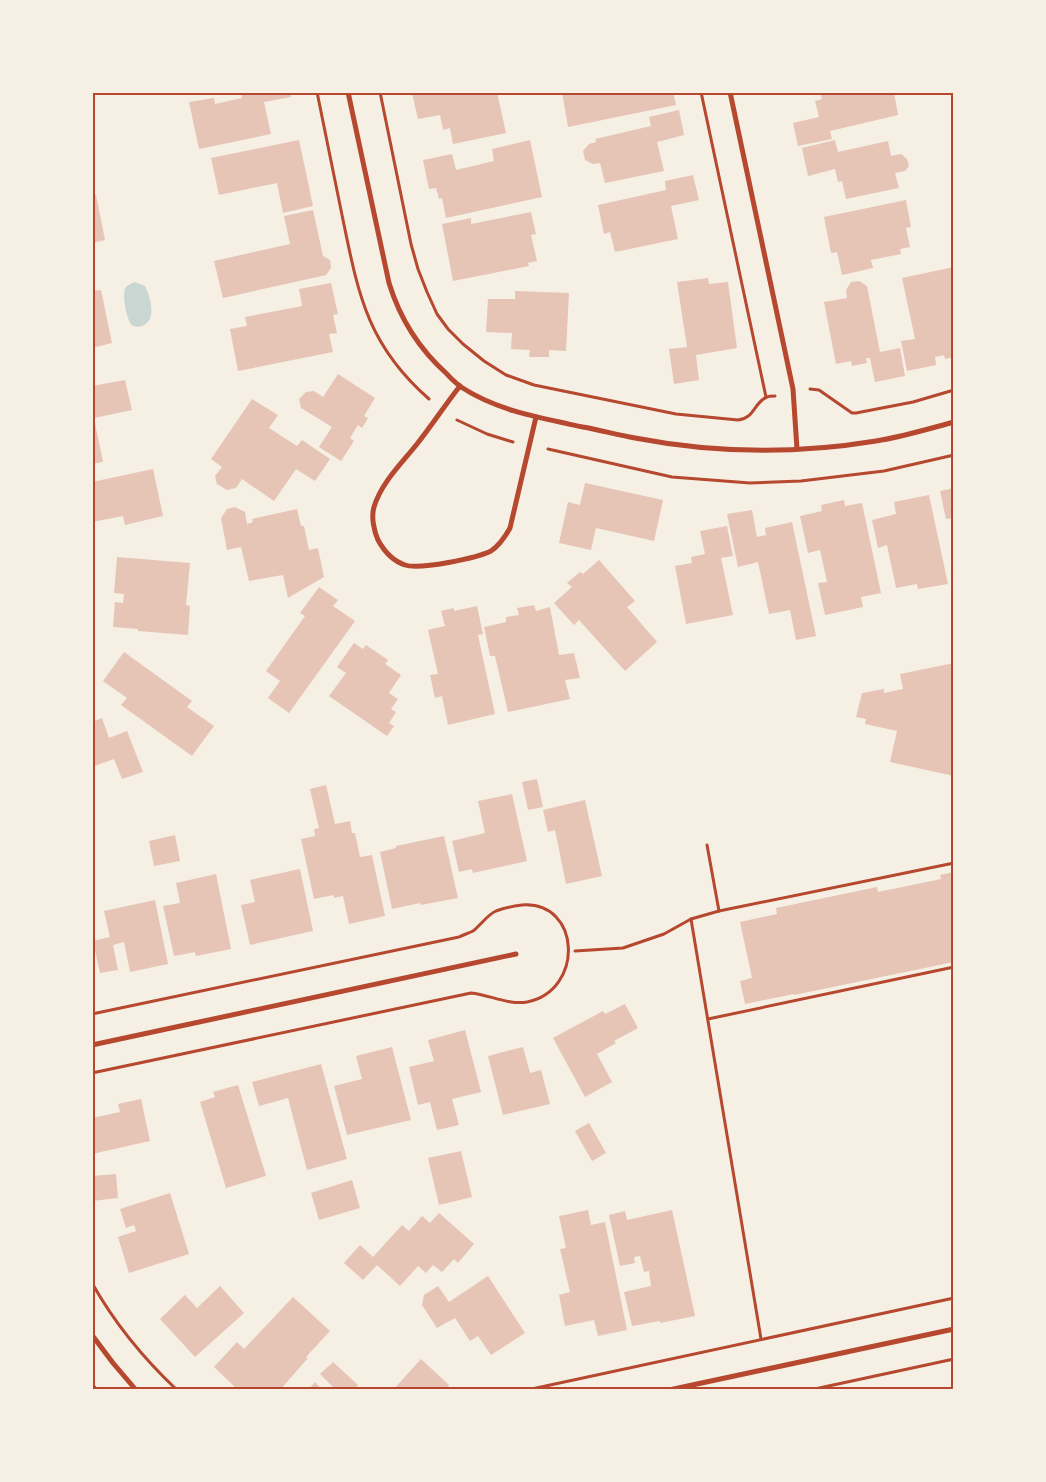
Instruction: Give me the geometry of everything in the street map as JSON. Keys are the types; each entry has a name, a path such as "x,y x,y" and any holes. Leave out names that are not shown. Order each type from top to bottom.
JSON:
{"street":[{"path":"348,92 387,274 396,303 405,323 435,364 460,386 486,401 536,417 636,438 672,444 743,450 797,449 877,441 954,422"},
{"path":"730,92 793,389 797,449"},
{"path":"460,386 418,444 388,480 379,494 374,508 373,521 376,535 383,549 393,559 406,566 424,566 474,557 491,550 502,541 510,528 536,417"},
{"path":"92,1045 516,954"},
{"path":"669,1390 954,1329"},
{"path":"92,1335 136,1390"}],"path":[{"path":"317,92 353,266 363,305 371,324 395,364 431,402"},
{"path":"380,92 411,244 426,292 437,314 448,329 484,361 506,375 534,385 676,414 738,420 749,416 766,397 781,395"},
{"path":"701,92 766,397"},
{"path":"807,390 814,388 819,390 852,413 913,402 954,390"},
{"path":"457,420 487,434 516,443"},
{"path":"548,449 672,477 750,483 802,481 884,471 954,455"},
{"path":"706,845 719,911"},
{"path":"575,951 623,948 664,934 691,920 719,911 954,863"},
{"path":"691,920 761,1339"},
{"path":"708,1019 954,967"},
{"path":"92,1283 104,1304 134,1346 177,1390"},
{"path":"527,1390 954,1298"},
{"path":"810,1390 954,1359"},
{"path":"92,1384 97,1390"}],"shaded area":[{"path":"135,282 145,286 151,307 148,322 139,327 131,324 127,315 124,292 128,285"}],"building":[{"path":"241,92 290,92 291,97 264,102 271,134 199,149 189,102 214,98 215,104 242,98"},
{"path":"444,92 445,95 459,92 497,92 506,133 453,144 450,128 443,130 440,115 418,119 412,93"},
{"path":"562,92 673,92 676,105 568,127"},
{"path":"820,92 894,92 898,115 830,131 832,139 798,146 793,123 819,117 815,101 822,99"},
{"path":"679,110 684,135 657,142 664,171 605,183 600,163 593,164 585,160 583,151 589,144 596,142 595,139 651,126 649,117"},
{"path":"299,140 313,206 283,213 277,183 219,195 211,158"},
{"path":"530,140 542,197 446,218 442,198 439,199 436,188 429,189 423,160 452,154 456,170 494,161 492,149"},
{"path":"835,140 838,152 888,141 891,156 901,154 907,159 909,166 905,171 895,173 899,188 846,199 842,181 838,182 835,169 808,176 802,148"},
{"path":"693,175 699,200 671,206 678,239 615,252 610,232 604,234 598,205 666,190 665,181"},
{"path":"96,195 105,240 92,243 92,196"},
{"path":"906,200 911,227 906,228 910,247 900,249 901,254 871,260 873,268 842,275 837,252 831,253 824,217"},
{"path":"313,210 323,256 330,260 331,268 326,275 223,298 214,261 290,244 284,216"},
{"path":"531,212 536,234 531,235 537,261 528,263 529,266 453,281 442,224 471,218 471,224"},
{"path":"954,267 954,357 945,359 944,355 935,357 936,365 907,371 901,341 915,339 902,278"},
{"path":"708,278 709,284 728,282 737,348 696,355 699,380 674,384 669,349 687,347 677,282"},
{"path":"859,281 867,286 880,352 900,348 905,376 875,382 870,358 866,358 867,363 852,366 851,361 836,364 824,302 847,298 846,290 851,282"},
{"path":"331,283 338,314 333,315 337,333 329,334 333,352 238,371 230,329 247,326 245,317 302,306 299,289"},
{"path":"101,290 112,343 92,348 92,291"},
{"path":"515,291 569,293 566,351 549,350 549,357 529,357 530,350 511,349 512,333 486,332 488,299 515,299"},
{"path":"338,374 375,398 364,416 368,418 362,428 358,425 350,438 354,441 341,461 319,447 332,427 301,408 299,399 306,392 314,391 323,397"},
{"path":"125,380 132,410 94,418 103,462 92,464 92,386"},
{"path":"252,399 278,415 269,428 297,446 302,440 330,459 315,481 296,469 274,501 242,479 236,488 227,490 217,484 215,476 222,467 211,459"},
{"path":"153,469 163,516 125,525 123,516 92,522 92,482"},
{"path":"585,483 663,500 654,541 596,528 591,550 559,543 568,502 580,505"},
{"path":"954,488 954,518 946,519 940,491"},
{"path":"929,495 948,584 918,589 917,584 896,588 887,545 878,548 872,520 896,514 894,502"},
{"path":"844,500 845,506 862,503 881,593 861,597 863,607 825,615 818,583 827,582 820,550 808,553 800,516 822,511 821,505"},
{"path":"235,507 245,512 247,524 253,522 252,519 297,509 301,526 304,526 309,550 318,548 324,577 288,598 283,575 249,581 241,547 227,550 221,518 227,509"},
{"path":"752,510 757,537 766,535 765,528 792,522 816,636 796,640 790,610 769,614 758,562 738,567 727,514"},
{"path":"727,526 733,556 721,558 733,615 686,624 675,566 692,563 691,557 705,554 700,531"},
{"path":"117,557 190,563 186,605 190,606 188,635 113,627 115,602 123,603 124,594 114,593"},
{"path":"599,560 635,601 627,607 657,642 625,671 579,620 574,625 554,603 572,587 567,583 580,572 583,574"},
{"path":"319,587 338,600 333,606 355,621 289,713 268,698 280,681 266,671 305,616 300,613"},
{"path":"534,605 536,611 550,607 559,655 574,653 580,678 565,680 570,699 508,712 495,656 490,656 484,627 506,622 506,617 519,615 517,608"},
{"path":"477,606 483,634 478,635 495,714 448,725 442,696 435,698 430,675 438,674 428,630 445,626 441,611 454,608 454,611"},
{"path":"354,643 363,649 366,645 388,660 385,664 401,675 389,693 398,699 391,709 396,712 389,723 394,726 387,736 329,696 346,673 337,667"},
{"path":"124,652 192,701 187,707 214,726 192,756 121,705 127,698 103,681"},
{"path":"954,663 954,776 890,762 897,731 865,724 866,719 856,717 862,693 884,689 884,693 903,689 900,674"},
{"path":"102,718 109,738 127,731 143,772 122,779 114,759 92,767 92,722"},
{"path":"537,779 543,807 528,810 522,782"},
{"path":"326,785 335,824 350,821 352,833 355,833 360,857 372,855 385,916 349,924 343,896 334,898 334,895 314,899 301,839 315,836 314,829 319,828 310,789"},
{"path":"512,794 527,861 473,873 472,869 459,872 452,841 485,833 478,801"},
{"path":"585,800 602,876 566,884 555,830 548,832 543,810"},
{"path":"175,835 180,861 154,866 149,841"},
{"path":"444,836 458,898 392,909 380,852 396,848 396,846"},
{"path":"300,869 313,931 250,945 241,905 255,902 250,880"},
{"path":"954,872 954,962 745,1004 740,981 752,978 740,922 777,914 776,908 877,887 878,892 941,879 940,875"},
{"path":"216,874 231,949 196,956 195,952 174,956 163,906 180,903 176,883"},
{"path":"155,900 168,964 130,972 124,942 113,945 118,970 100,973 93,941 110,937 104,911"},
{"path":"625,1004 638,1028 614,1041 616,1043 597,1054 612,1082 585,1097 553,1038 603,1011 605,1014"},
{"path":"465,1030 481,1092 452,1099 459,1125 437,1130 430,1102 418,1105 409,1067 434,1061 428,1040"},
{"path":"392,1047 411,1120 347,1135 334,1086 362,1079 356,1056"},
{"path":"523,1047 530,1073 541,1070 550,1104 503,1115 488,1056"},
{"path":"321,1064 347,1159 307,1170 288,1098 259,1106 252,1082"},
{"path":"238,1085 266,1176 226,1188 200,1102 215,1097 213,1092"},
{"path":"141,1099 150,1141 92,1154 92,1118 120,1112 118,1104"},
{"path":"589,1123 606,1153 592,1161 575,1131"},
{"path":"461,1151 472,1197 439,1205 428,1158"},
{"path":"116,1174 118,1198 92,1201 92,1176"},
{"path":"352,1180 360,1208 319,1220 311,1193"},
{"path":"170,1193 189,1254 129,1273 118,1237 136,1231 134,1225 126,1228 120,1209"},
{"path":"588,1210 591,1225 605,1222 627,1330 598,1336 594,1320 565,1326 559,1295 570,1292 560,1249 566,1248 559,1216"},
{"path":"672,1210 695,1316 632,1326 624,1292 651,1286 649,1271 644,1272 640,1256 634,1257 635,1263 620,1266 609,1215 625,1211 627,1220"},
{"path":"439,1213 474,1244 458,1263 454,1259 442,1272 433,1265 426,1273 418,1266 400,1286 377,1265 363,1280 344,1263 360,1245 373,1257 402,1225 409,1231 422,1216 430,1223"},
{"path":"488,1276 525,1333 491,1355 478,1336 470,1341 455,1318 437,1328 422,1305 424,1295 438,1286 449,1302"},
{"path":"220,1286 244,1313 195,1357 160,1319 185,1295 197,1308"},
{"path":"293,1297 330,1331 280,1390 232,1390 235,1387 214,1367 237,1342 244,1349"},
{"path":"421,1359 449,1385 446,1390 393,1390"},
{"path":"333,1362 358,1385 354,1390 336,1390 320,1374"},
{"path":"315,1382 322,1390 308,1390"}]}
